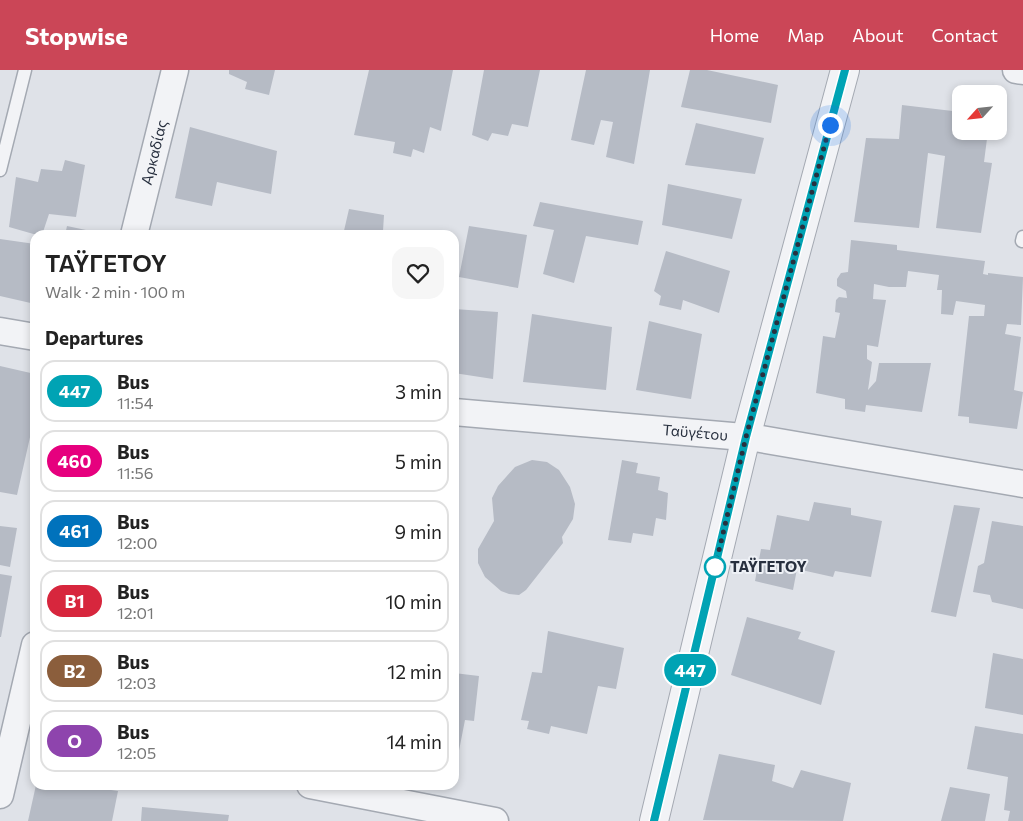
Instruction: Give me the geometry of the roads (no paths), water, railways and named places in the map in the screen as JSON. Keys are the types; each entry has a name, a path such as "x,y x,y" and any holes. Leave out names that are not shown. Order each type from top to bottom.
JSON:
{"street":[{"name":"Αρκαδίας","path":"135,230 175,70"},
{"path":"654,821 746,437 845,70"},
{"path":"1016,70 1023,71"},
{"path":"0,331 30,336"},
{"name":"Ταϋγέτου","path":"459,412 746,437 1023,484"},
{"path":"0,795 30,668"},
{"path":"336,790 495,821"}],"lane":[{"path":"0,170 25,70"}],"place":[{"name":"ΤΑΫΓΕΤΟΥ","path":"715,567"}]}
